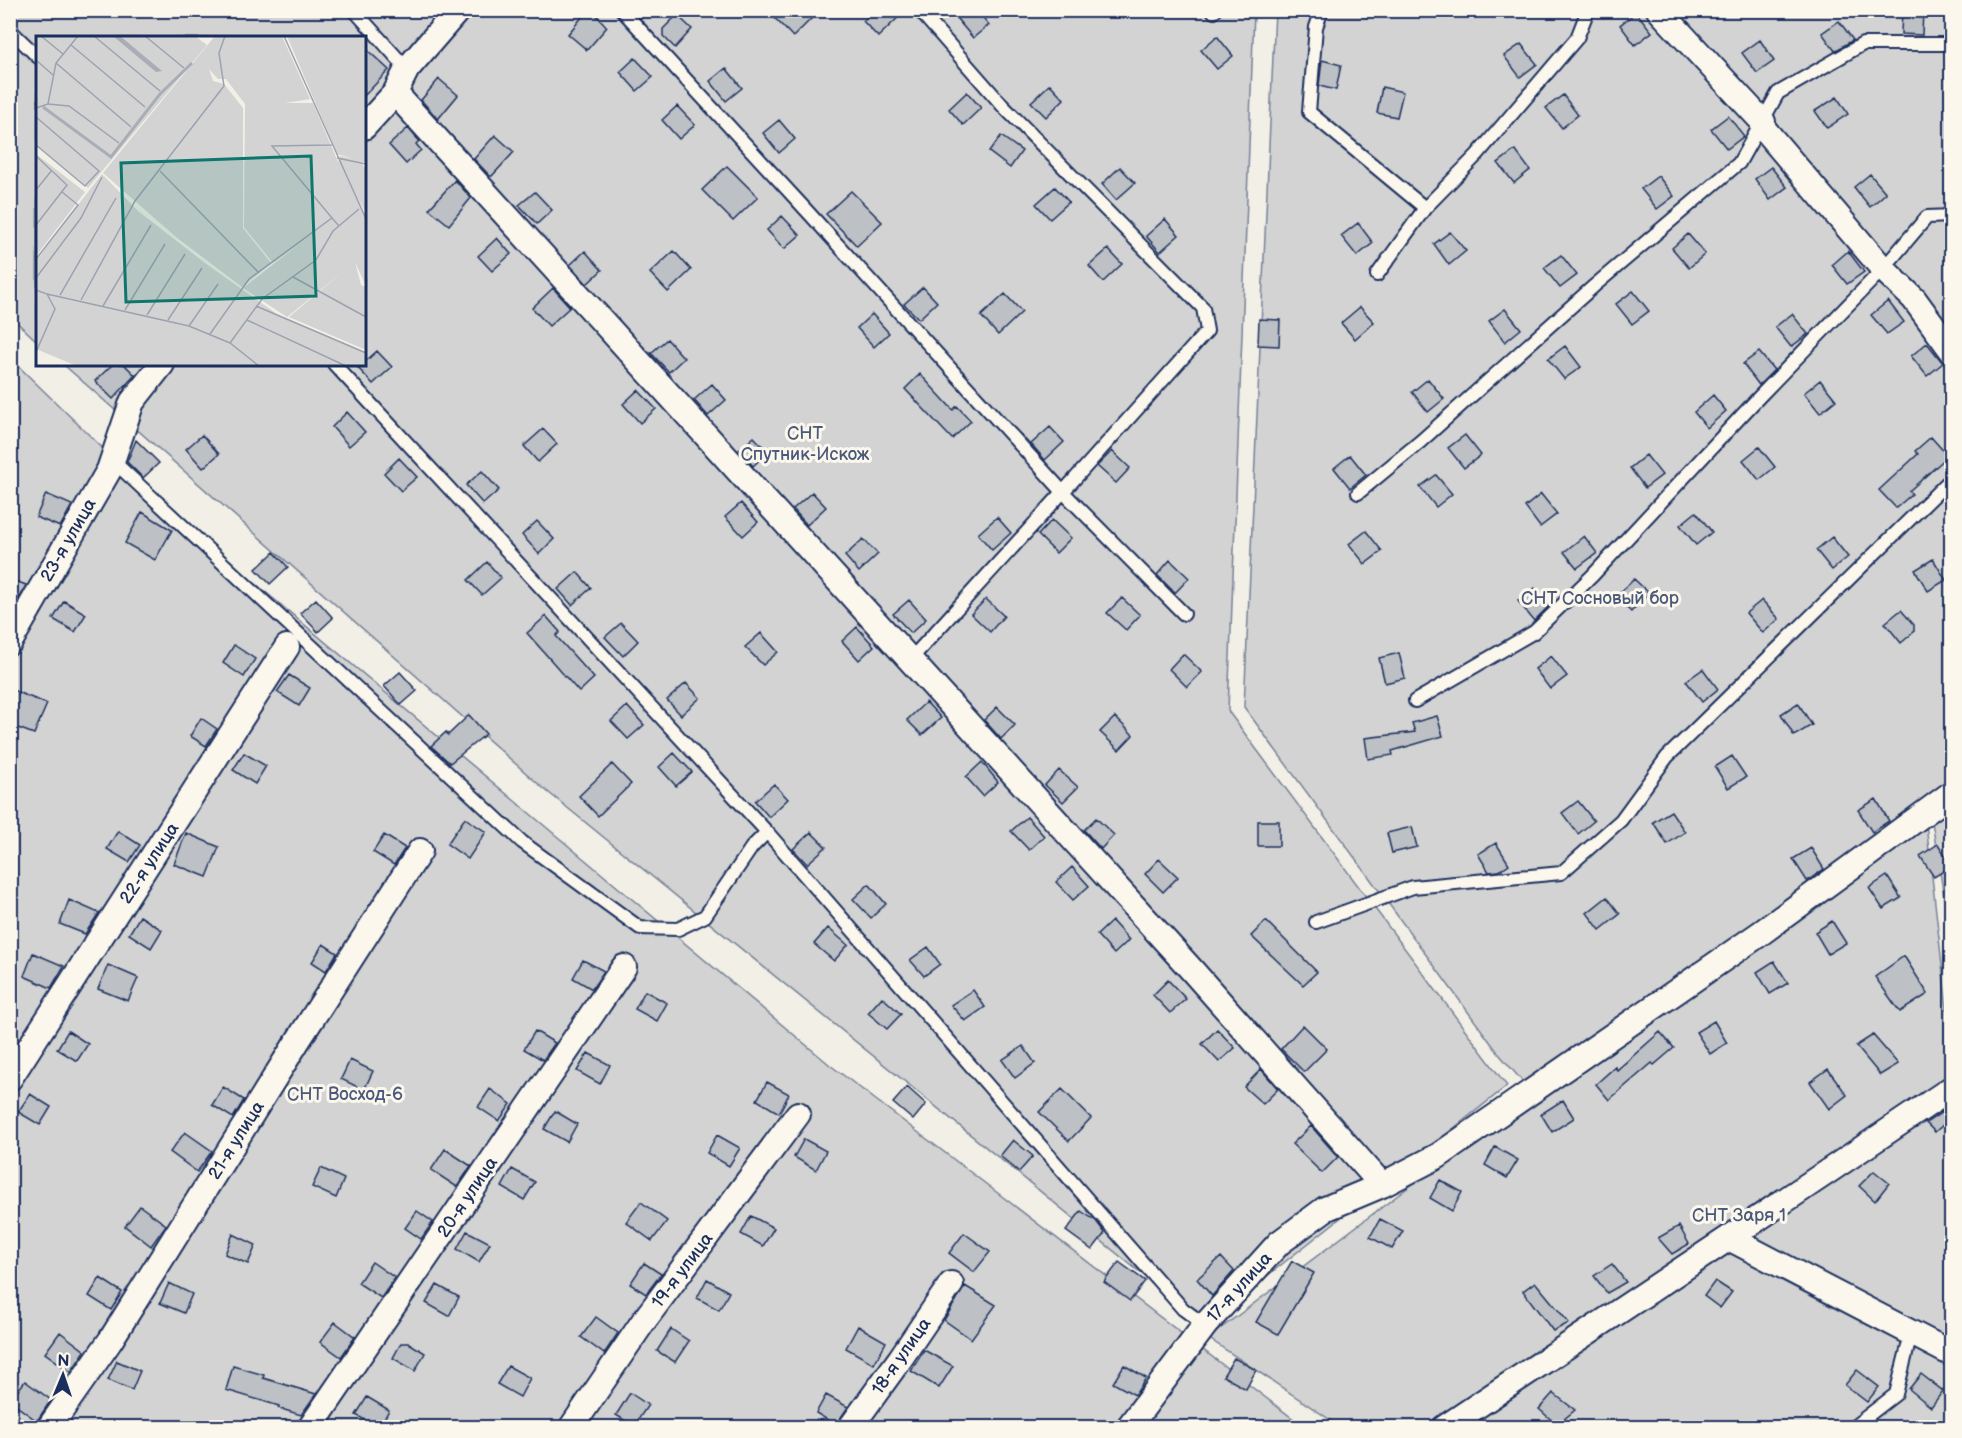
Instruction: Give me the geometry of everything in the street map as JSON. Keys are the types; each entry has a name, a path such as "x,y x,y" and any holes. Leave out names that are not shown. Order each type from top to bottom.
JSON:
{"street":[{"path":"366,125 395,93 407,69 458,10"},
{"path":"1659,10 1763,122 1762,128 1883,269 1914,299 1952,351"},
{"path":"395,93 1190,968 1382,1185"},
{"name":"23-я улица","path":"10,642 110,465 132,402 160,366"},
{"name":"22-я улица","path":"10,1078 287,647"},
{"name":"17-я улица","path":"1128,1428 1205,1325 1279,1243 1325,1209 1382,1185 1438,1156 1761,933 1952,793"},
{"name":"21-я улица","path":"50,1428 110,1341 297,1042 420,851"},
{"name":"20-я улица","path":"310,1428 624,967"},
{"path":"1444,1428 1952,1088"},
{"name":"19-я улица","path":"571,1428 643,1322 798,1114"},
{"path":"1729,1238 1952,1354"},
{"name":"18-я улица","path":"850,1428 951,1284"}],"lane":[{"path":"354,10 407,69"},
{"path":"622,10 1063,492 1184,614"},
{"path":"910,660 1207,331 1203,308 1003,106 919,10"},
{"path":"1322,10 1316,27 1309,112 1425,208"},
{"path":"1377,275 1425,208 1477,155 1577,39 1588,10"},
{"path":"10,30 36,55"},
{"path":"1359,493 1421,441 1593,285 1739,163 1778,93 1863,44 1952,44"},
{"path":"1415,701 1534,632 1592,576 1759,397 1883,269 1927,217 1952,216"},
{"path":"336,366 767,832 1183,1309 1205,1325"},
{"path":"110,465 522,842 640,928 678,929 705,916 752,847 767,832"},
{"path":"1316,922 1413,887 1561,873 1621,820 1667,757 1952,478"},
{"path":"1852,1428 1896,1394 1911,1334"}],"green space":[{"name":"СНТ Спутник-Искож","path":"11,11 1254,11 1228,711 1507,1086 1205,1325 543,788 65,366 366,366 366,36 36,36 36,340 11,317"},
{"name":"СНТ Сосновый бор","path":"1275,11 1951,11 1951,941 1929,803 1528,1088 1499,1054 1244,707"},
{"name":"СНТ Восход-6","path":"10,358 158,502 830,1065 1304,1427 11,1427"},
{"name":"СНТ Заря 1","path":"1925,815 1952,1053 1952,1422 1945,1427 1341,1427 1208,1338 1426,1174"}],"building":[{"path":"588,10 592,10 607,27 587,50 568,34"},
{"path":"767,10 820,10 793,37"},
{"path":"875,10 906,10 878,37 863,21"},
{"path":"967,10 977,10 989,25 973,38 957,19"},
{"path":"1902,10 1923,10 1922,35 1901,34"},
{"path":"1636,12 1652,32 1635,45 1620,25"},
{"path":"677,15 692,29 675,48 663,36 663,29"},
{"path":"1839,21 1853,40 1835,51 1822,33"},
{"path":"1217,36 1233,56 1217,69 1201,50"},
{"path":"1760,40 1774,61 1757,73 1742,53"},
{"path":"1521,44 1537,64 1520,77 1504,56"},
{"path":"366,49 389,70 366,94"},
{"path":"635,58 653,77 637,91 620,72"},
{"path":"1322,60 1341,65 1336,90 1319,86"},
{"path":"726,68 742,88 726,101 710,81"},
{"path":"439,79 458,95 438,119 421,100"},
{"path":"1050,84 1064,99 1046,117 1031,102"},
{"path":"1382,87 1403,92 1397,117 1377,113"},
{"path":"967,92 981,108 963,125 949,109"},
{"path":"1563,95 1578,115 1562,128 1546,108"},
{"path":"1837,97 1848,114 1827,128 1815,111"},
{"path":"677,106 695,125 679,139 662,120"},
{"path":"1728,116 1744,136 1727,149 1711,129"},
{"path":"779,120 795,139 779,153 763,133"},
{"path":"408,128 419,141 416,144 421,150 406,164 389,145"},
{"path":"495,135 514,152 490,176 474,159"},
{"path":"1001,136 1022,151 1010,168 989,152"},
{"path":"1515,150 1530,170 1514,183 1498,163"},
{"path":"727,166 758,197 733,221 702,190"},
{"path":"1120,167 1135,183 1116,200 1102,184"},
{"path":"1771,167 1787,187 1770,200 1755,179"},
{"path":"1870,174 1886,193 1870,207 1854,187"},
{"path":"1658,176 1674,196 1657,209 1641,189"},
{"path":"455,180 471,198 449,225 429,209"},
{"path":"1055,187 1069,202 1050,219 1036,204"},
{"path":"851,191 882,222 857,246 826,214"},
{"path":"535,192 552,210 537,224 519,205"},
{"path":"782,216 800,235 784,249 767,230"},
{"path":"1165,219 1179,235 1160,252 1146,236"},
{"path":"1358,223 1373,243 1357,256 1341,236"},
{"path":"1450,232 1466,251 1449,265 1434,244"},
{"path":"1688,234 1705,254 1689,268 1672,248"},
{"path":"497,238 511,254 492,271 478,256"},
{"path":"1108,249 1122,264 1103,282 1089,266"},
{"path":"585,251 602,270 587,284 570,265"},
{"path":"674,251 691,270 668,292 650,273"},
{"path":"1848,251 1864,272 1847,284 1832,265"},
{"path":"1561,255 1577,275 1560,288 1544,268"},
{"path":"923,287 937,302 919,319 904,304"},
{"path":"553,288 570,307 549,326 532,308"},
{"path":"1633,291 1649,311 1632,324 1616,304"},
{"path":"1005,294 1022,312 998,335 981,316"},
{"path":"1888,301 1904,322 1887,334 1871,315"},
{"path":"1360,307 1374,322 1355,339 1341,323"},
{"path":"1505,309 1521,329 1505,342 1489,321"},
{"path":"872,314 889,333 874,347 857,328"},
{"path":"1792,314 1808,334 1791,347 1775,327"},
{"path":"1259,319 1280,320 1279,346 1258,345"},
{"path":"667,339 684,358 669,372 651,353"},
{"path":"1927,343 1943,363 1927,376 1911,356"},
{"path":"1565,346 1581,367 1564,379 1548,359"},
{"path":"377,351 392,367 373,384 358,368 366,366 366,361"},
{"path":"1759,352 1774,370 1759,385 1743,364"},
{"path":"111,366 126,366 135,375 113,399 95,381"},
{"path":"920,374 953,410 957,406 971,421 952,439 905,389"},
{"path":"1428,379 1444,399 1428,412 1412,392"},
{"path":"1820,380 1836,400 1820,413 1804,393"},
{"path":"712,384 726,400 708,416 694,400"},
{"path":"638,390 656,409 640,423 623,404"},
{"path":"1713,395 1726,411 1707,428 1694,412"},
{"path":"347,412 365,432 349,446 332,427"},
{"path":"1050,427 1064,442 1045,460 1031,444"},
{"path":"543,429 557,444 538,462 524,446"},
{"path":"202,435 219,454 203,468 186,449"},
{"path":"1465,435 1481,455 1464,468 1448,448"},
{"path":"754,437 768,452 753,466 739,450"},
{"path":"1931,437 1948,456 1909,491 1912,494 1896,508 1879,490 1918,454 1915,451"},
{"path":"136,440 159,463 143,478 127,462"},
{"path":"1759,447 1775,467 1759,480 1743,460"},
{"path":"1112,451 1130,468 1116,483 1097,466"},
{"path":"1350,455 1366,475 1350,488 1334,468"},
{"path":"1646,455 1662,475 1645,488 1630,468"},
{"path":"399,458 417,477 401,491 384,473"},
{"path":"482,471 499,490 483,504 466,485"},
{"path":"1436,475 1452,494 1436,507 1420,487"},
{"path":"812,492 826,507 807,525 793,509"},
{"path":"46,494 72,505 60,527 36,517"},
{"path":"1541,494 1557,514 1540,527 1525,507"},
{"path":"741,503 758,522 743,536 725,517"},
{"path":"142,512 172,530 155,560 125,543"},
{"path":"1696,512 1712,532 1696,545 1680,525"},
{"path":"997,517 1011,533 992,550 978,534"},
{"path":"1052,520 1071,538 1056,553 1038,535"},
{"path":"537,521 554,539 539,554 522,535"},
{"path":"1366,531 1382,551 1365,564 1349,544"},
{"path":"1584,536 1597,553 1577,568 1564,552"},
{"path":"1832,537 1848,557 1832,570 1816,550"},
{"path":"863,539 878,554 859,572 845,556"},
{"path":"274,552 288,567 270,584 256,569"},
{"path":"1933,559 1946,580 1928,591 1915,570"},
{"path":"1170,560 1189,578 1175,593 1157,575"},
{"path":"487,562 501,578 482,595 468,580"},
{"path":"577,572 591,588 572,605 558,589"},
{"path":"10,579 26,585 10,613"},
{"path":"1634,579 1649,593 1631,612 1616,597"},
{"path":"1535,588 1549,606 1534,621 1518,601"},
{"path":"1122,598 1140,615 1126,630 1107,613"},
{"path":"316,599 333,618 318,632 300,613"},
{"path":"986,599 1004,616 990,632 971,614"},
{"path":"909,600 926,619 911,633 893,614"},
{"path":"1762,600 1779,619 1763,633 1746,613"},
{"path":"64,601 86,614 75,632 53,619"},
{"path":"1901,610 1914,625 1914,632 1901,643 1885,623"},
{"path":"546,616 560,632 556,636 594,678 579,692 527,633"},
{"path":"621,623 638,641 623,656 605,637"},
{"path":"857,627 874,646 859,660 842,641"},
{"path":"761,633 778,652 763,665 745,647"},
{"path":"234,645 255,659 244,677 223,663"},
{"path":"1399,653 1405,678 1385,683 1379,658"},
{"path":"1183,654 1202,672 1187,687 1169,669"},
{"path":"1551,656 1567,676 1550,689 1535,669"},
{"path":"1703,669 1718,689 1702,702 1686,681"},
{"path":"400,672 417,691 401,705 384,686"},
{"path":"289,675 310,688 299,706 277,692"},
{"path":"686,683 700,698 681,715 667,700"},
{"path":"10,689 47,704 34,734 10,725"},
{"path":"926,702 941,718 922,735 907,720"},
{"path":"1798,703 1812,725 1794,736 1781,714"},
{"path":"627,706 644,725 628,739 611,721"},
{"path":"997,707 1015,725 1001,739 984,720"},
{"path":"469,715 486,734 450,763 431,746 446,732 448,735"},
{"path":"1437,716 1443,736 1392,751 1393,755 1368,759 1365,738 1415,732 1412,723"},
{"path":"1115,717 1133,735 1119,750 1100,732"},
{"path":"201,718 217,729 206,746 190,736"},
{"path":"244,753 266,766 255,784 233,770"},
{"path":"674,753 692,772 676,786 659,767"},
{"path":"1732,756 1746,777 1728,788 1715,767"},
{"path":"982,762 998,782 983,796 966,777"},
{"path":"612,764 631,784 598,816 579,796"},
{"path":"1059,770 1078,787 1063,802 1045,785"},
{"path":"774,784 788,799 769,817 755,801"},
{"path":"1876,799 1889,821 1872,832 1858,810"},
{"path":"1578,801 1594,821 1578,834 1562,813"},
{"path":"1671,811 1685,832 1667,844 1653,822"},
{"path":"1027,817 1044,836 1029,850 1011,831"},
{"path":"465,818 486,832 468,859 447,844"},
{"path":"1096,818 1114,835 1101,849 1084,830"},
{"path":"1258,821 1279,821 1279,846 1258,846"},
{"path":"1412,827 1417,847 1392,853 1387,833"},
{"path":"118,831 140,845 129,862 107,849"},
{"path":"811,832 826,847 807,864 793,849"},
{"path":"186,833 219,847 207,877 174,864"},
{"path":"384,835 405,848 394,865 373,852"},
{"path":"1496,843 1509,864 1499,871 1489,872 1478,854"},
{"path":"1938,844 1952,866 1934,877 1920,856"},
{"path":"1811,848 1824,869 1807,881 1793,859"},
{"path":"1159,859 1178,877 1163,892 1145,874"},
{"path":"1072,867 1089,886 1073,900 1056,882"},
{"path":"1887,876 1901,898 1883,909 1869,888"},
{"path":"869,884 886,904 871,918 853,899"},
{"path":"1607,897 1620,914 1600,930 1587,913"},
{"path":"69,900 99,913 85,934 60,924"},
{"path":"140,916 162,930 151,948 129,934"},
{"path":"1112,921 1129,940 1114,954 1097,935"},
{"path":"1266,921 1317,972 1303,985 1251,936"},
{"path":"1832,921 1846,943 1828,954 1815,932"},
{"path":"828,928 848,945 834,961 814,944"},
{"path":"323,944 337,953 326,971 312,962"},
{"path":"928,947 940,964 924,976 910,960"},
{"path":"33,953 64,966 51,988 24,976"},
{"path":"1904,956 1928,994 1900,1012 1875,977"},
{"path":"583,960 604,971 592,989 573,978"},
{"path":"1774,961 1788,983 1770,994 1757,972"},
{"path":"108,965 138,978 128,1001 98,989"},
{"path":"1168,980 1186,999 1170,1013 1153,995"},
{"path":"973,990 985,1007 965,1021 951,1005"},
{"path":"645,991 667,1003 657,1021 635,1009"},
{"path":"882,997 901,1014 887,1029 868,1013"},
{"path":"1714,1021 1727,1043 1710,1054 1696,1032"},
{"path":"1303,1025 1327,1049 1304,1072 1281,1049"},
{"path":"1217,1029 1235,1048 1219,1062 1202,1044"},
{"path":"68,1031 88,1044 77,1061 57,1049"},
{"path":"535,1031 555,1043 543,1060 524,1049"},
{"path":"1660,1032 1674,1048 1654,1065 1652,1063 1609,1100 1596,1084 1615,1067 1617,1070"},
{"path":"1873,1035 1898,1064 1880,1075 1856,1046"},
{"path":"1023,1046 1035,1063 1015,1078 1002,1060"},
{"path":"588,1053 610,1065 600,1084 577,1071"},
{"path":"350,1060 373,1071 364,1090 341,1079"},
{"path":"1261,1069 1278,1089 1263,1104 1244,1087"},
{"path":"1828,1069 1847,1095 1829,1109 1810,1082"},
{"path":"767,1082 789,1094 779,1113 757,1100"},
{"path":"223,1087 244,1100 233,1118 212,1105"},
{"path":"907,1087 926,1104 913,1120 893,1103"},
{"path":"490,1089 511,1104 499,1121 478,1107"},
{"path":"1062,1089 1091,1118 1069,1141 1039,1112"},
{"path":"30,1094 51,1107 40,1125 18,1112"},
{"path":"1563,1100 1574,1118 1552,1132 1541,1114"},
{"path":"555,1111 577,1124 567,1142 544,1129"},
{"path":"1944,1111 1952,1117 1935,1132 1926,1123"},
{"path":"1311,1126 1338,1157 1322,1173 1292,1144"},
{"path":"185,1132 212,1151 197,1172 170,1152"},
{"path":"717,1135 740,1148 729,1166 707,1153"},
{"path":"804,1139 826,1151 816,1170 794,1157"},
{"path":"1013,1140 1033,1156 1019,1172 1000,1156"},
{"path":"1495,1147 1518,1160 1507,1178 1485,1165"},
{"path":"445,1149 471,1166 457,1187 431,1170"},
{"path":"321,1168 344,1179 336,1198 312,1187"},
{"path":"512,1169 535,1182 524,1200 502,1187"},
{"path":"1874,1171 1889,1183 1875,1201 1859,1186"},
{"path":"1440,1180 1462,1192 1452,1211 1430,1198"},
{"path":"641,1202 667,1221 652,1241 626,1222"},
{"path":"140,1206 166,1225 151,1246 125,1226"},
{"path":"417,1211 433,1222 421,1239 405,1228"},
{"path":"1081,1211 1096,1221 1105,1233 1092,1250 1066,1231"},
{"path":"751,1216 774,1228 763,1246 741,1234"},
{"path":"1380,1219 1403,1231 1392,1249 1370,1237"},
{"path":"1679,1226 1689,1244 1672,1254 1658,1238"},
{"path":"467,1231 490,1243 479,1262 457,1249"},
{"path":"964,1233 990,1252 974,1272 949,1253"},
{"path":"233,1234 256,1245 248,1264 225,1254"},
{"path":"1221,1257 1234,1271 1212,1296 1197,1279"},
{"path":"1292,1261 1314,1273 1278,1334 1256,1322"},
{"path":"372,1262 395,1278 381,1298 358,1283"},
{"path":"1119,1262 1145,1281 1130,1301 1104,1282"},
{"path":"644,1263 661,1274 646,1294 630,1284"},
{"path":"1612,1264 1626,1282 1607,1293 1594,1276"},
{"path":"100,1278 122,1292 111,1310 89,1296"},
{"path":"707,1279 729,1292 719,1310 697,1298"},
{"path":"1715,1281 1732,1292 1720,1308 1704,1296"},
{"path":"1535,1282 1569,1323 1553,1331 1523,1291"},
{"path":"169,1283 192,1294 184,1313 160,1303"},
{"path":"437,1285 459,1297 449,1316 426,1303"},
{"path":"965,1286 996,1305 971,1339 944,1320"},
{"path":"596,1317 618,1333 604,1354 581,1337"},
{"path":"335,1322 355,1337 341,1357 320,1342"},
{"path":"858,1326 886,1342 874,1364 846,1348"},
{"path":"671,1329 689,1341 675,1362 657,1351"},
{"path":"60,1332 85,1351 71,1372 45,1353"},
{"path":"401,1343 409,1343 425,1353 415,1371 393,1358"},
{"path":"924,1350 953,1366 939,1388 911,1371"},
{"path":"1234,1358 1256,1370 1246,1389 1223,1376"},
{"path":"117,1361 140,1371 132,1390 108,1380"},
{"path":"1124,1365 1146,1378 1135,1395 1113,1383"},
{"path":"233,1366 316,1394 301,1415 278,1408 279,1406 226,1390"},
{"path":"508,1366 530,1378 520,1397 497,1384"},
{"path":"1857,1370 1879,1387 1867,1402 1845,1385"},
{"path":"1921,1374 1943,1391 1931,1407 1909,1389"},
{"path":"25,1381 51,1400 37,1421 10,1401"},
{"path":"630,1393 648,1405 634,1426 616,1415"},
{"path":"1553,1393 1575,1410 1557,1425 1539,1409"},
{"path":"826,1395 848,1407 836,1425 816,1413"},
{"path":"367,1397 389,1410 379,1428 356,1415"}]}
